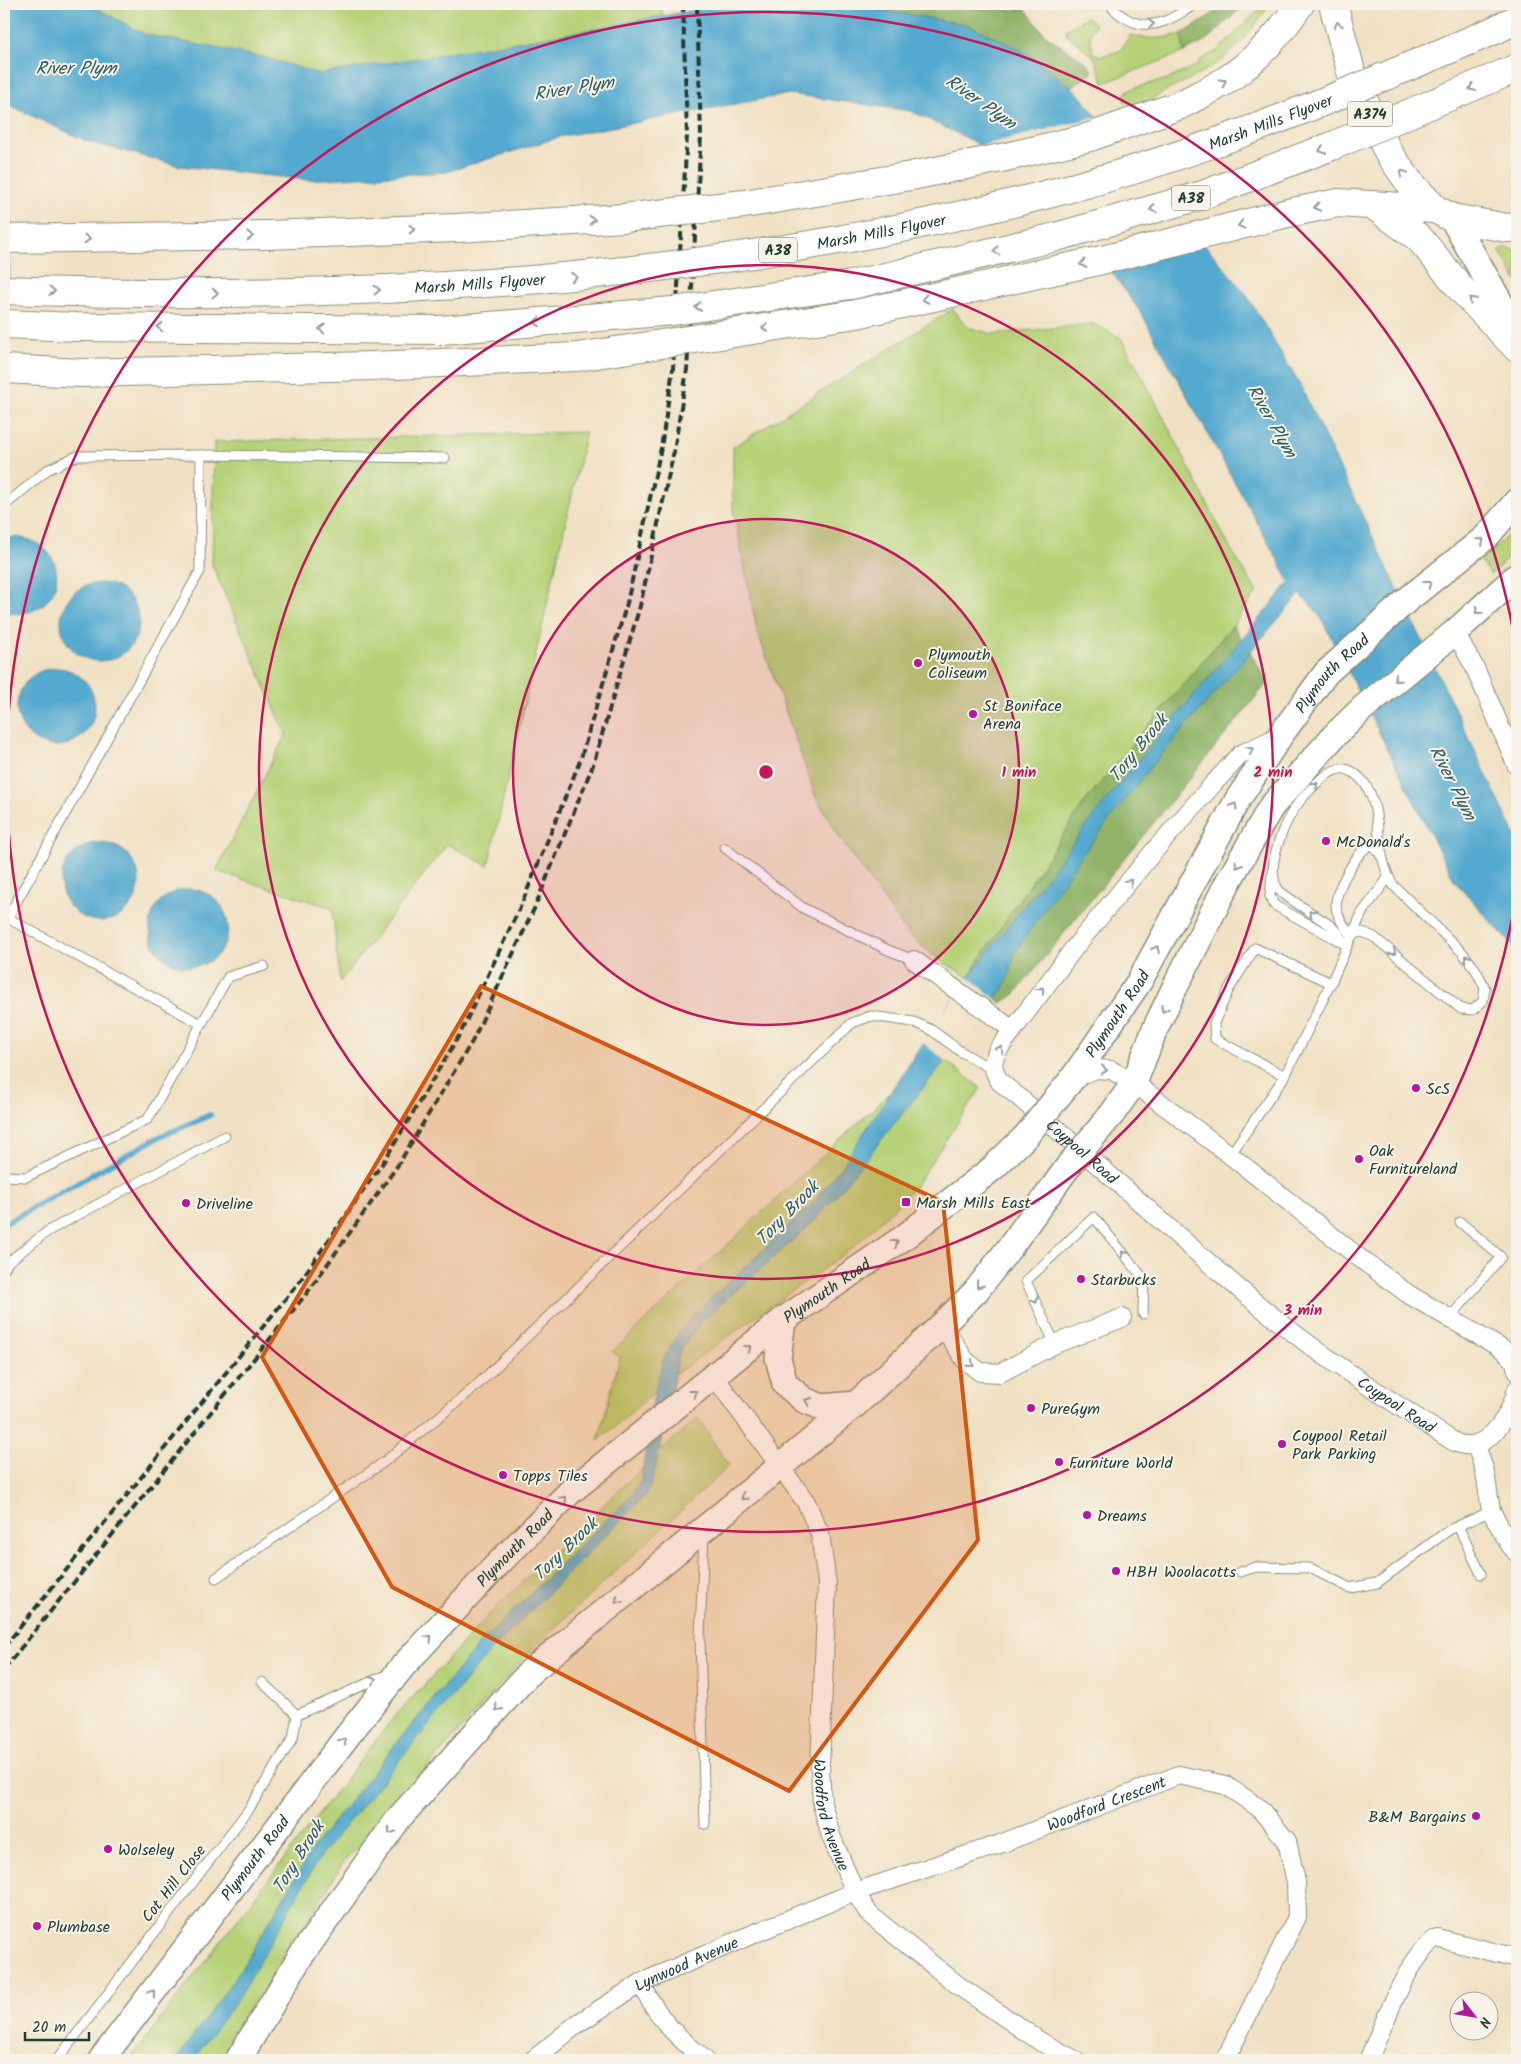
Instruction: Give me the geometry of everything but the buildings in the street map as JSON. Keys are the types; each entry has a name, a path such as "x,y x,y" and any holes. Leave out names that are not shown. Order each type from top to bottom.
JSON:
{"main road":[{"path":"4,239 258,236 624,218 744,204 911,176 1006,157 1090,137 1180,105 1225,82 1261,54 1300,4"},
{"name":"A374","path":"1333,4 1352,75 1388,152 1409,182 1443,214"},
{"name":"Marsh Mills Flyover","path":"4,290 261,294 420,288 586,276 736,257 900,230 1058,192 1187,154 1298,114 1517,19"},
{"name":"A38","path":"4,324 441,330 673,311 851,285 1056,238 1203,195 1332,146 1517,68"},
{"name":"A38","path":"4,369 81,373 372,366 577,357 856,314 1102,260 1288,213 1338,203 1373,205 1443,214"},
{"path":"1373,205 1419,238 1463,291 1517,348"},
{"path":"1443,214 1506,228 1517,227"},
{"path":"1443,214 1505,311 1517,339"},
{"name":"Plymouth Road","path":"101,2060 348,1735 404,1666 492,1570 572,1491 638,1437 783,1320 903,1238 993,1168 1026,1136 1073,1078 1138,982 1238,800 1280,736 1326,673 1407,600 1486,537 1517,501"},
{"path":"238,2060 300,1957 400,1818 530,1672 856,1404 942,1325 976,1290 1010,1247 1070,1164 1112,1114 1134,1083 1155,1029 1175,987 1228,882 1271,807 1334,736 1363,708 1455,632 1517,576"},
{"path":"783,1320 778,1358 785,1384 804,1400 822,1407 856,1404"}],"street":[{"path":"1455,632 1475,668 1517,766"},
{"path":"993,1071 993,1059 1013,1030 1075,947 1154,851 1241,754 1280,736"},
{"path":"914,960 952,985 1013,1030"},
{"path":"1073,1078 1096,1069 1111,1070 1134,1083 1230,1154 1361,1259 1408,1294 1504,1350 1516,1365"},
{"name":"Coypool Road","path":"993,1071 1000,1082 1115,1179 1268,1313 1336,1363 1451,1440 1464,1445 1476,1445"},
{"path":"942,1325 965,1360 980,1372 1000,1373 1056,1344 1122,1318"},
{"name":"Woodford Avenue","path":"714,1376 782,1466 806,1502 820,1534 827,1583 820,1766 822,1804 831,1836 855,1892 869,1914 959,1986 1041,2042 1075,2060"},
{"path":"1515,1546 1491,1511 1485,1472 1476,1445 1492,1435 1509,1408 1517,1389"},
{"name":"Woodford Crescent","path":"855,1892 1000,1844 1179,1775 1225,1785 1258,1807 1287,1841 1296,1882 1297,1917 1225,2060"},
{"name":"Lynwood Avenue","path":"533,2060 577,2024 641,1983 855,1892"},
{"path":"1368,2060 1409,1968 1426,1946 1437,1938 1517,1958"},
{"path":"641,1983 652,2006 674,2034 705,2060"}],"lane":[{"path":"1110,4 1113,9 1134,24 1157,24 1195,4"},
{"path":"4,506 48,470 76,456 201,455 445,458"},
{"path":"201,455 200,571 5,919 201,1024"},
{"path":"1347,946 1274,905 1270,890 1276,850 1283,831 1299,802 1321,780 1336,769 1344,768 1354,772 1369,790 1374,805 1381,856 1388,878 1452,941 1471,963 1485,988 1482,1001 1473,1010 1461,1009 1374,937 1362,932 1351,935"},
{"path":"1351,935 1344,927 1337,912 1336,905 1341,887 1351,868 1366,847 1371,845 1376,848 1381,856"},
{"path":"724,848 803,908 888,950 914,960"},
{"path":"1274,870 1275,882 1282,894 1331,926 1347,946"},
{"path":"1230,1154 1285,1076 1362,913 1388,878"},
{"path":"1285,1076 1215,1039 1214,1023 1229,989 1255,948 1330,983"},
{"path":"4,1176 26,1177 148,1119 228,977 264,966"},
{"path":"216,1578 384,1462 474,1388 852,1023 871,1016 914,1022 930,1029 960,1051 993,1071"},
{"path":"4,1269 8,1262 48,1231 225,1136"},
{"path":"1056,1344 1026,1281 1094,1217 1144,1279 1143,1314"},
{"path":"1449,1319 1502,1257 1460,1222"},
{"path":"1240,1572 1256,1567 1310,1568 1350,1588 1377,1583 1421,1550 1458,1526 1491,1511"},
{"path":"1458,1526 1481,1574"},
{"path":"704,1529 700,1636 705,1824"},
{"path":"262,1682 297,1715 404,1666"},
{"name":"Cot Hill Close","path":"57,2060 249,1809 293,1738 297,1715"}],"highlighted area":[{"path":"481,986 943,1202 978,1540 789,1791 392,1587 262,1357"}],"green space":[{"path":"4,4 661,4 663,16 242,97"},
{"path":"726,4 936,4 961,8 963,4 975,4 974,9 1026,10 1045,35 1084,61 1092,73 1071,87 1024,51 968,25 870,8"},
{"path":"1226,4 1246,4 1204,42 1184,52 1181,34"},
{"path":"1265,4 1270,4 1254,27 1222,60 1145,102 1130,104 1125,102 1124,95 1128,90 1171,78 1199,64 1200,60 1217,51"},
{"path":"1087,17 1095,24 1090,35 1093,53 1101,56 1120,51 1130,35 1156,38 1181,34 1184,52 1104,83 1094,57 1066,34 1067,29"},
{"path":"1503,248 1517,250 1517,281 1500,252"},
{"name":"St Boniface Arena","path":"953,309 967,327 992,334 1093,324 1121,338 1229,546 1257,592 1233,625 1087,799 968,977 935,957 909,935 847,849 816,797 757,630 733,509 733,447"},
{"path":"586,432 488,866 447,844 340,982 332,908 216,871 286,734 212,565 214,442"},
{"path":"1517,528 1517,549 1491,575 1480,560"},
{"path":"1233,625 1268,682 1013,996 1001,1003 968,977 1087,799"},
{"path":"924,1044 981,1088 913,1189 855,1246 674,1375 598,1441 620,1357 612,1352 888,1095"},
{"path":"698,1418 729,1466 530,1651 343,1863 222,2060 129,2060 390,1722 496,1607 659,1452"}],"water":[{"name":"River Plym","path":"4,4 89,4 144,34 267,58 319,74 565,34 724,5 870,8 968,25 1024,51 1076,91 1246,294 1300,385 1517,839 1517,951 1454,880 1319,614 1300,594 1148,770 1082,855 1014,953 1004,988 818,1218 702,1321 680,1350 654,1475 647,1494 486,1656 321,1855 237,2000 193,2060 176,2060 241,1969 315,1845 480,1643 631,1496 641,1481 654,1393 664,1358 679,1332 692,1316 810,1206 842,1166 951,1001 976,968 1127,774 1290,582 1141,313 1072,216 973,141 911,111 789,94 563,136 446,172 308,180 180,166 86,141 4,103"},
{"path":"14,537 34,542 48,552 55,566 56,581 51,595 41,606 25,613 4,612 4,540"},
{"path":"100,583 115,586 127,595 136,607 139,622 136,637 127,649 115,658 100,661 85,658 73,649 64,637 61,622 64,607 73,595 85,586"},
{"path":"56,668 71,671 88,685 92,692 95,707 92,722 78,739 71,743 56,746 41,743 24,729 20,722 17,707 20,692 34,675 41,671"},
{"path":"100,843 115,846 127,855 136,867 139,882 136,897 127,909 115,918 100,921 85,918 73,909 64,897 61,882 64,867 73,855 85,846"},
{"path":"189,889 204,892 216,901 225,913 228,928 225,943 216,955 204,964 189,967 174,964 162,955 153,943 150,928 153,913 162,901 174,892"}],"pier":[{"path":"1100,116 1184,215 1175,219 1184,216 1204,239 1102,263 1071,218 976,147"},
{"path":"968,977 997,1000 947,1062 922,1042"}],"waterway":[{"path":"4,130 9,233"},
{"path":"7,283 8,246"},
{"path":"6,318 7,296"},
{"path":"5,363 6,331"},
{"path":"4,404 5,376"},
{"path":"4,1224 155,1139 210,1115"}],"railway":[{"path":"4,1647 300,1281 384,1161 460,1034 522,903 580,761 627,603 661,448 673,369 687,135 683,4"},
{"path":"4,1669 307,1293 398,1165 473,1040 534,909 593,765 640,606 674,451 687,370 701,136 697,4"}],"place":[{"name":"Plymouth Coliseum","path":"918,663"},
{"name":"St Boniface Arena","path":"973,714"},
{"name":"McDonald's","path":"1326,841"},
{"name":"ScS","path":"1416,1088"},
{"name":"Oak Furnitureland","path":"1359,1159"},
{"name":"Marsh Mills East","path":"906,1202"},
{"name":"Driveline","path":"186,1203"},
{"name":"Starbucks","path":"1081,1279"},
{"name":"PureGym","path":"1031,1408"},
{"name":"Coypool Retail Park Parking","path":"1282,1444"},
{"name":"Furniture World","path":"1059,1462"},
{"name":"Topps Tiles","path":"503,1475"},
{"name":"Dreams","path":"1087,1515"},
{"name":"HBH Woolacotts","path":"1116,1571"},
{"name":"B&M Bargains","path":"1476,1816"},
{"name":"Wolseley","path":"108,1849"},
{"name":"Plumbase","path":"37,1926"}],"water label":[{"name":"Tory Brook","path":"1138,748"},
{"name":"Tory Brook","path":"787,1213"},
{"name":"Tory Brook","path":"565,1549"},
{"name":"Tory Brook","path":"298,1857"}]}
